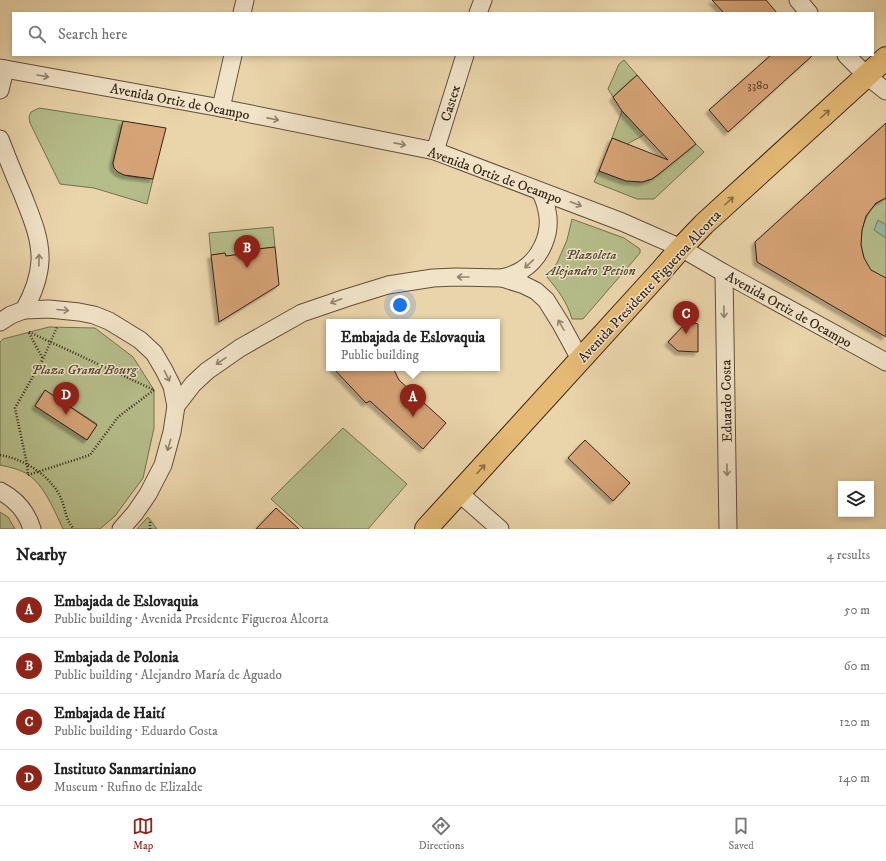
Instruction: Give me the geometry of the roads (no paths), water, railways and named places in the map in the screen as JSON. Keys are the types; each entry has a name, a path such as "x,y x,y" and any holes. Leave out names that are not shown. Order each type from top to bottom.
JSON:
{"main road":[{"name":"Avenida Presidente Figueroa Alcorta","path":"426,529 704,224 886,58"}],"street":[{"path":"242,12 245,0"},
{"path":"478,12 482,0"},
{"path":"798,0 808,12"},
{"path":"221,108 233,56"},
{"name":"Castex","path":"435,151 465,56"},
{"path":"847,56 867,76 886,91"},
{"path":"0,90 2,69"},
{"name":"Avenida Ortiz de Ocampo","path":"2,69 221,108 435,151 622,222 681,248 886,362"},
{"path":"0,139 32,219 38,240 40,260 37,280 32,295 24,310"},
{"path":"502,278 513,275 531,263 544,244 547,234 548,211 545,200 540,191"},
{"name":"Eduardo Costa","path":"724,273 728,529"},
{"path":"176,406 193,384 207,371 240,348 302,313 388,285 433,278 502,278 524,284 536,291 546,300 580,359"},
{"path":"0,322 11,315 24,310 48,309 94,315 109,320 140,340 154,353 164,370 172,386 176,406 172,432 163,465 148,494 135,513 121,529"},
{"path":"0,491 11,497 20,505 32,529"},
{"path":"460,493 500,529"}],"place":[{"name":"Embajada de Polonia","path":"247,268"},
{"name":"Embajada de Haití","path":"686,334"},
{"name":"Instituto Sanmartiniano","path":"66,415"},
{"name":"Embajada de Eslovaquia","path":"413,417"}],"park label":[{"name":"Plazoleta Alejandro Petion","path":"591,262"},
{"name":"Plaza Grand Bourg","path":"84,369"}]}
